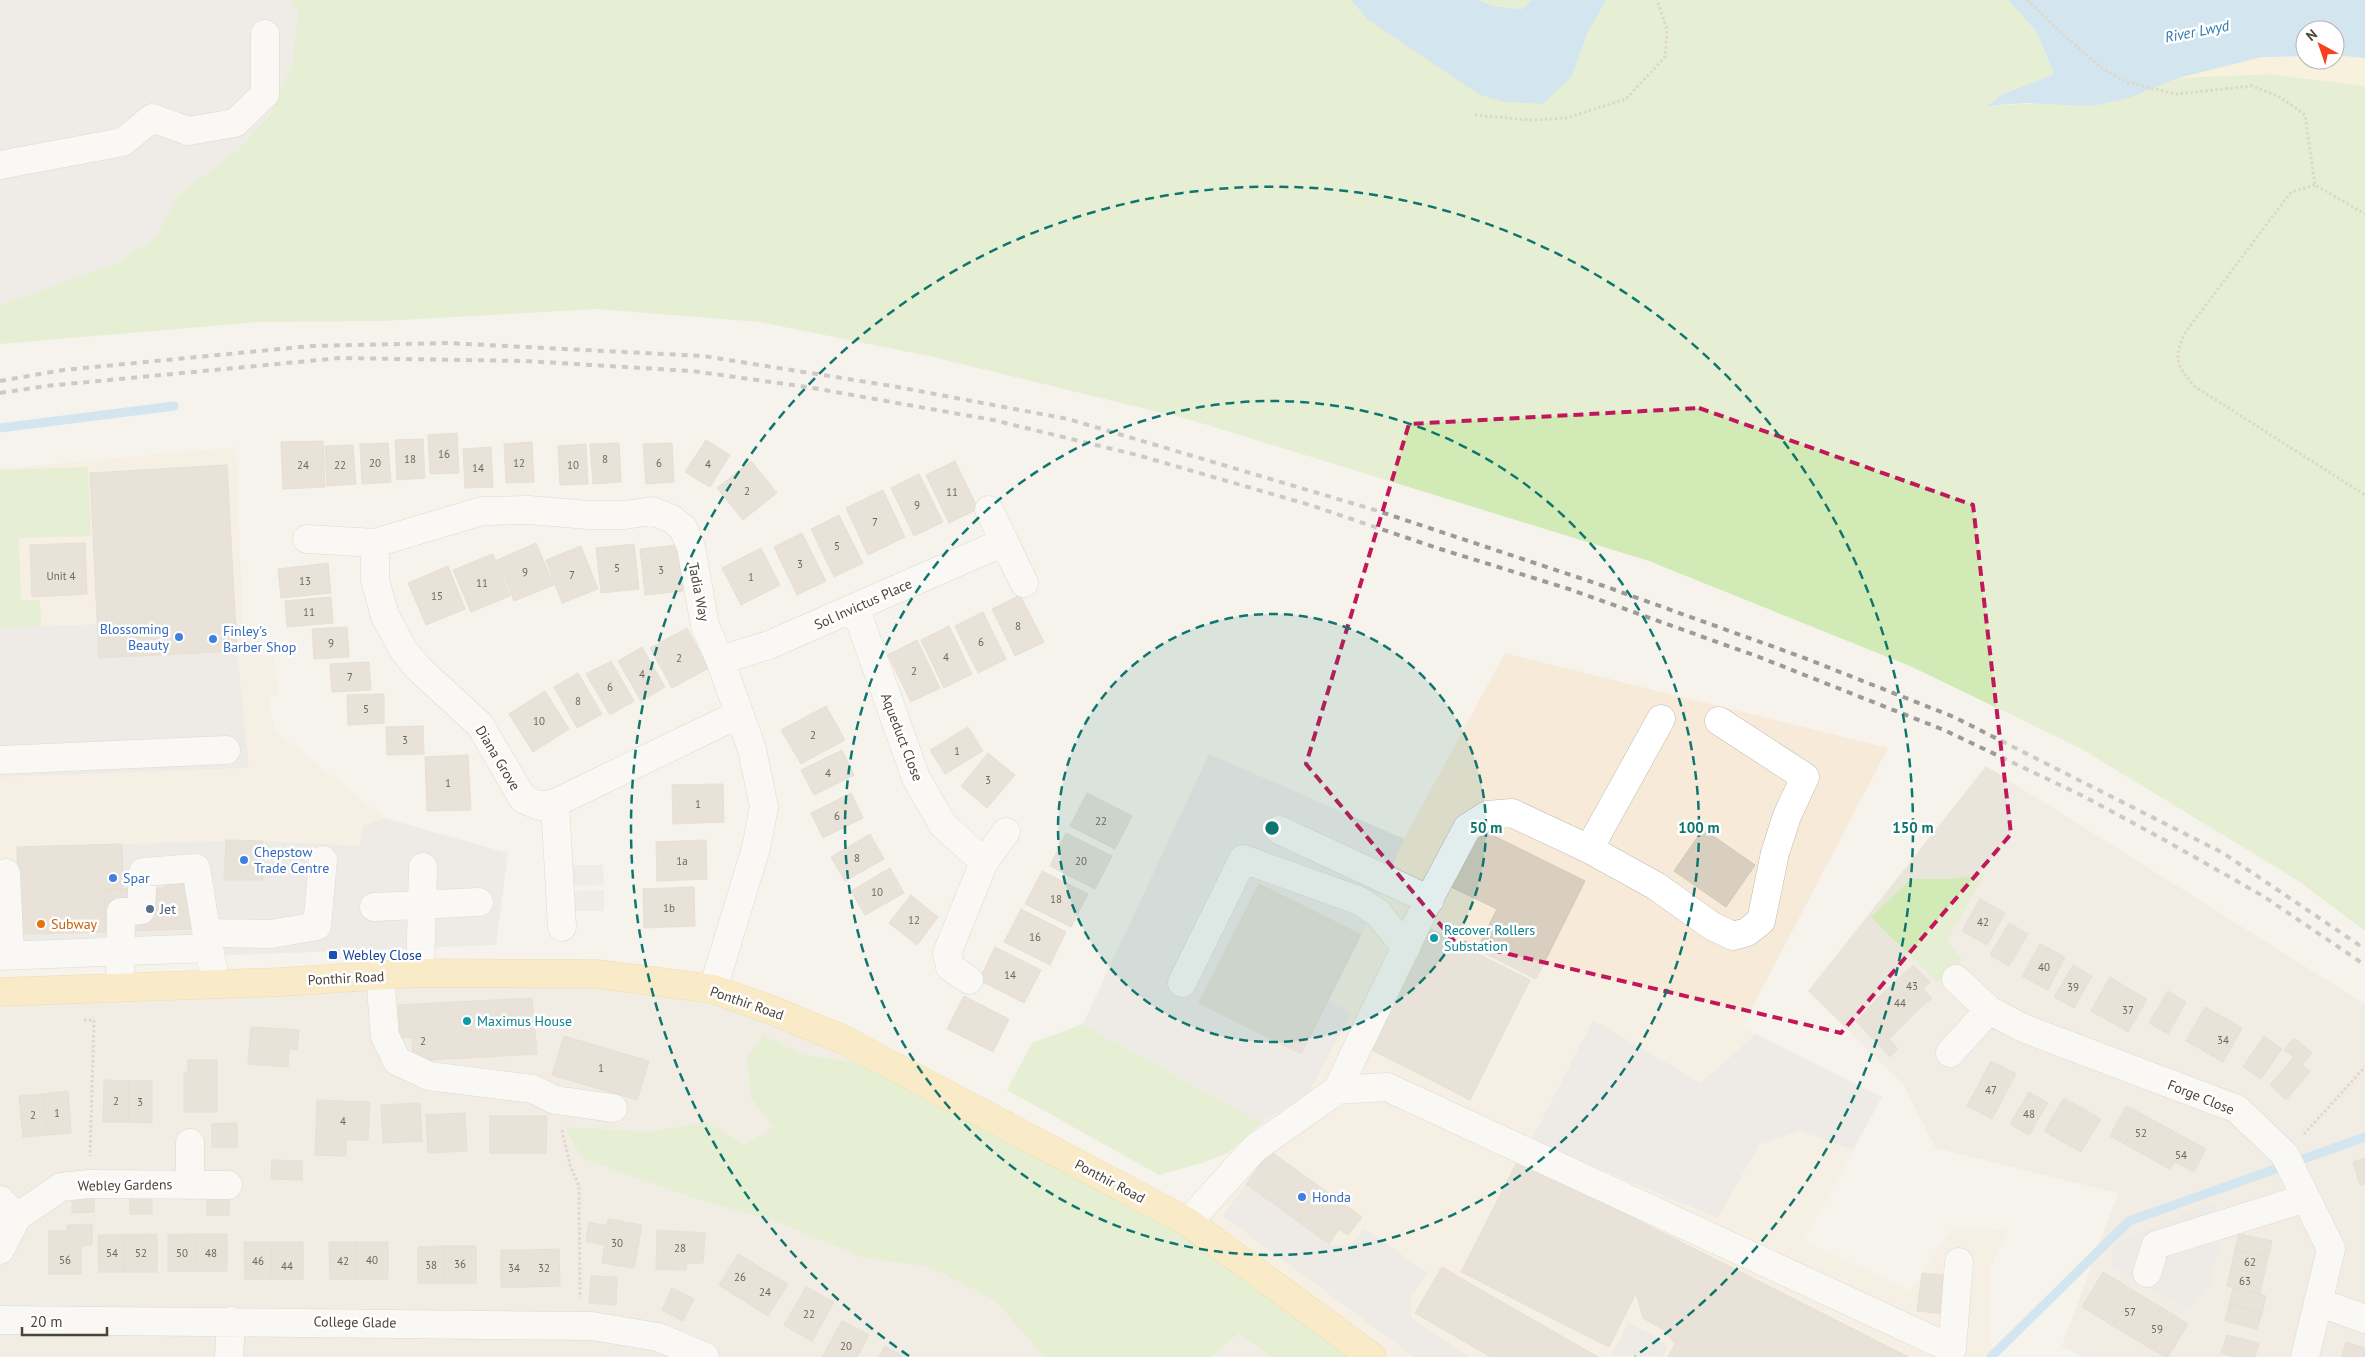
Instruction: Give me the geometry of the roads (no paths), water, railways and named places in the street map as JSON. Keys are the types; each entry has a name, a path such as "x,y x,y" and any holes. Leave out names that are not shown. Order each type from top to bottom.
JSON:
{"main road":[{"name":"Ponthir Road","path":"0,992 120,986 216,984 420,973 598,974 713,989 774,1011 842,1040 1188,1222 1372,1357"}],"street":[{"path":"0,165 122,142 152,118 188,131 235,123 265,94 265,34"},
{"name":"Tadia Way","path":"375,543 482,511 529,510 625,515 652,511 672,518 683,528 691,547 705,626 720,660 752,749 764,807 756,848 713,989"},
{"path":"988,510 1024,583"},
{"path":"307,539 375,543"},
{"name":"Sol Invictus Place","path":"720,660 769,645 1004,542"},
{"name":"Diana Grove","path":"375,543 376,580 385,616 404,651 418,668 480,725 523,799 540,806 555,803 739,714"},
{"name":"Aqueduct Close","path":"855,607 916,778 943,825 984,862"},
{"path":"1589,849 1661,719"},
{"path":"1188,1222 1254,1149 1338,1090 1406,948 1467,828 1487,815 1512,813 1589,849 1656,886 1712,926 1733,936 1747,932 1761,921 1775,853 1787,816 1805,777 1719,722"},
{"path":"0,760 226,750"},
{"path":"555,803 562,927"},
{"path":"1279,830 1430,900"},
{"path":"969,980 950,967 947,953 984,862 1006,832"},
{"path":"1182,983 1243,859 1360,901 1378,913 1406,948"},
{"path":"6,873 5,956 120,951 271,934 317,926 323,860"},
{"path":"420,973 423,867"},
{"path":"120,986 122,912 141,910 143,872 196,868 216,984"},
{"path":"374,907 479,902"},
{"path":"380,976 385,1036 397,1061 429,1076 533,1089 561,1101 613,1108"},
{"name":"Forge Close","path":"1956,979 1989,1010 2023,1028 2237,1110 2285,1155 2330,1249 2305,1357"},
{"path":"1950,1053 1989,1010"},
{"path":"1338,1090 1387,1086 1952,1349 1959,1262"},
{"name":"Webley Gardens","path":"190,1143 190,1184"},
{"name":"Webley Gardens","path":"0,1250 8,1208 61,1187 90,1184 228,1185"},
{"path":"2146,1274 2156,1245 2306,1198"},
{"path":"2318,1302 2365,1319"},
{"name":"College Glade","path":"0,1320 592,1326 658,1337 705,1357"},
{"path":"229,1357 231,1321"}],"water":[{"path":"1351,0 1478,0 1493,6 1522,9 1532,0 1606,0 1587,34 1572,76 1543,104 1505,102 1480,95 1367,19"},
{"name":"River Lwyd","path":"2008,0 2365,0 2365,58 2345,56 2345,20 2295,20 2295,56 2262,57 2178,78 2129,98 2092,106 2026,103 1987,106 2001,95 2054,74 2037,32"}],"waterway":[{"path":"0,428 174,406"},
{"path":"1991,1357 2129,1221 2365,1137"}],"railway":[{"path":"0,381 63,370 311,346 447,343 703,356 892,386 1068,419 1375,510 1604,586 1802,657 1954,717 2223,853 2365,949"},
{"path":"0,393 46,386 340,358 525,361 692,371 807,387 993,420 1137,455 1310,505 1437,548 1569,589 1759,657 1944,730 2081,795 2161,838 2263,896 2365,965"}],"place":[{"name":"Blossoming Beauty","path":"179,637"},
{"name":"Finley's Barber Shop","path":"213,639"},
{"name":"Chepstow Trade Centre","path":"244,860"},
{"name":"Spar","path":"113,878"},
{"name":"Jet","path":"150,909"},
{"name":"Subway","path":"41,924"},
{"name":"Recover Rollers Substation","path":"1434,938"},
{"name":"Webley Close","path":"333,955"},
{"name":"Maximus House","path":"467,1021"},
{"name":"Honda","path":"1302,1197"}]}
